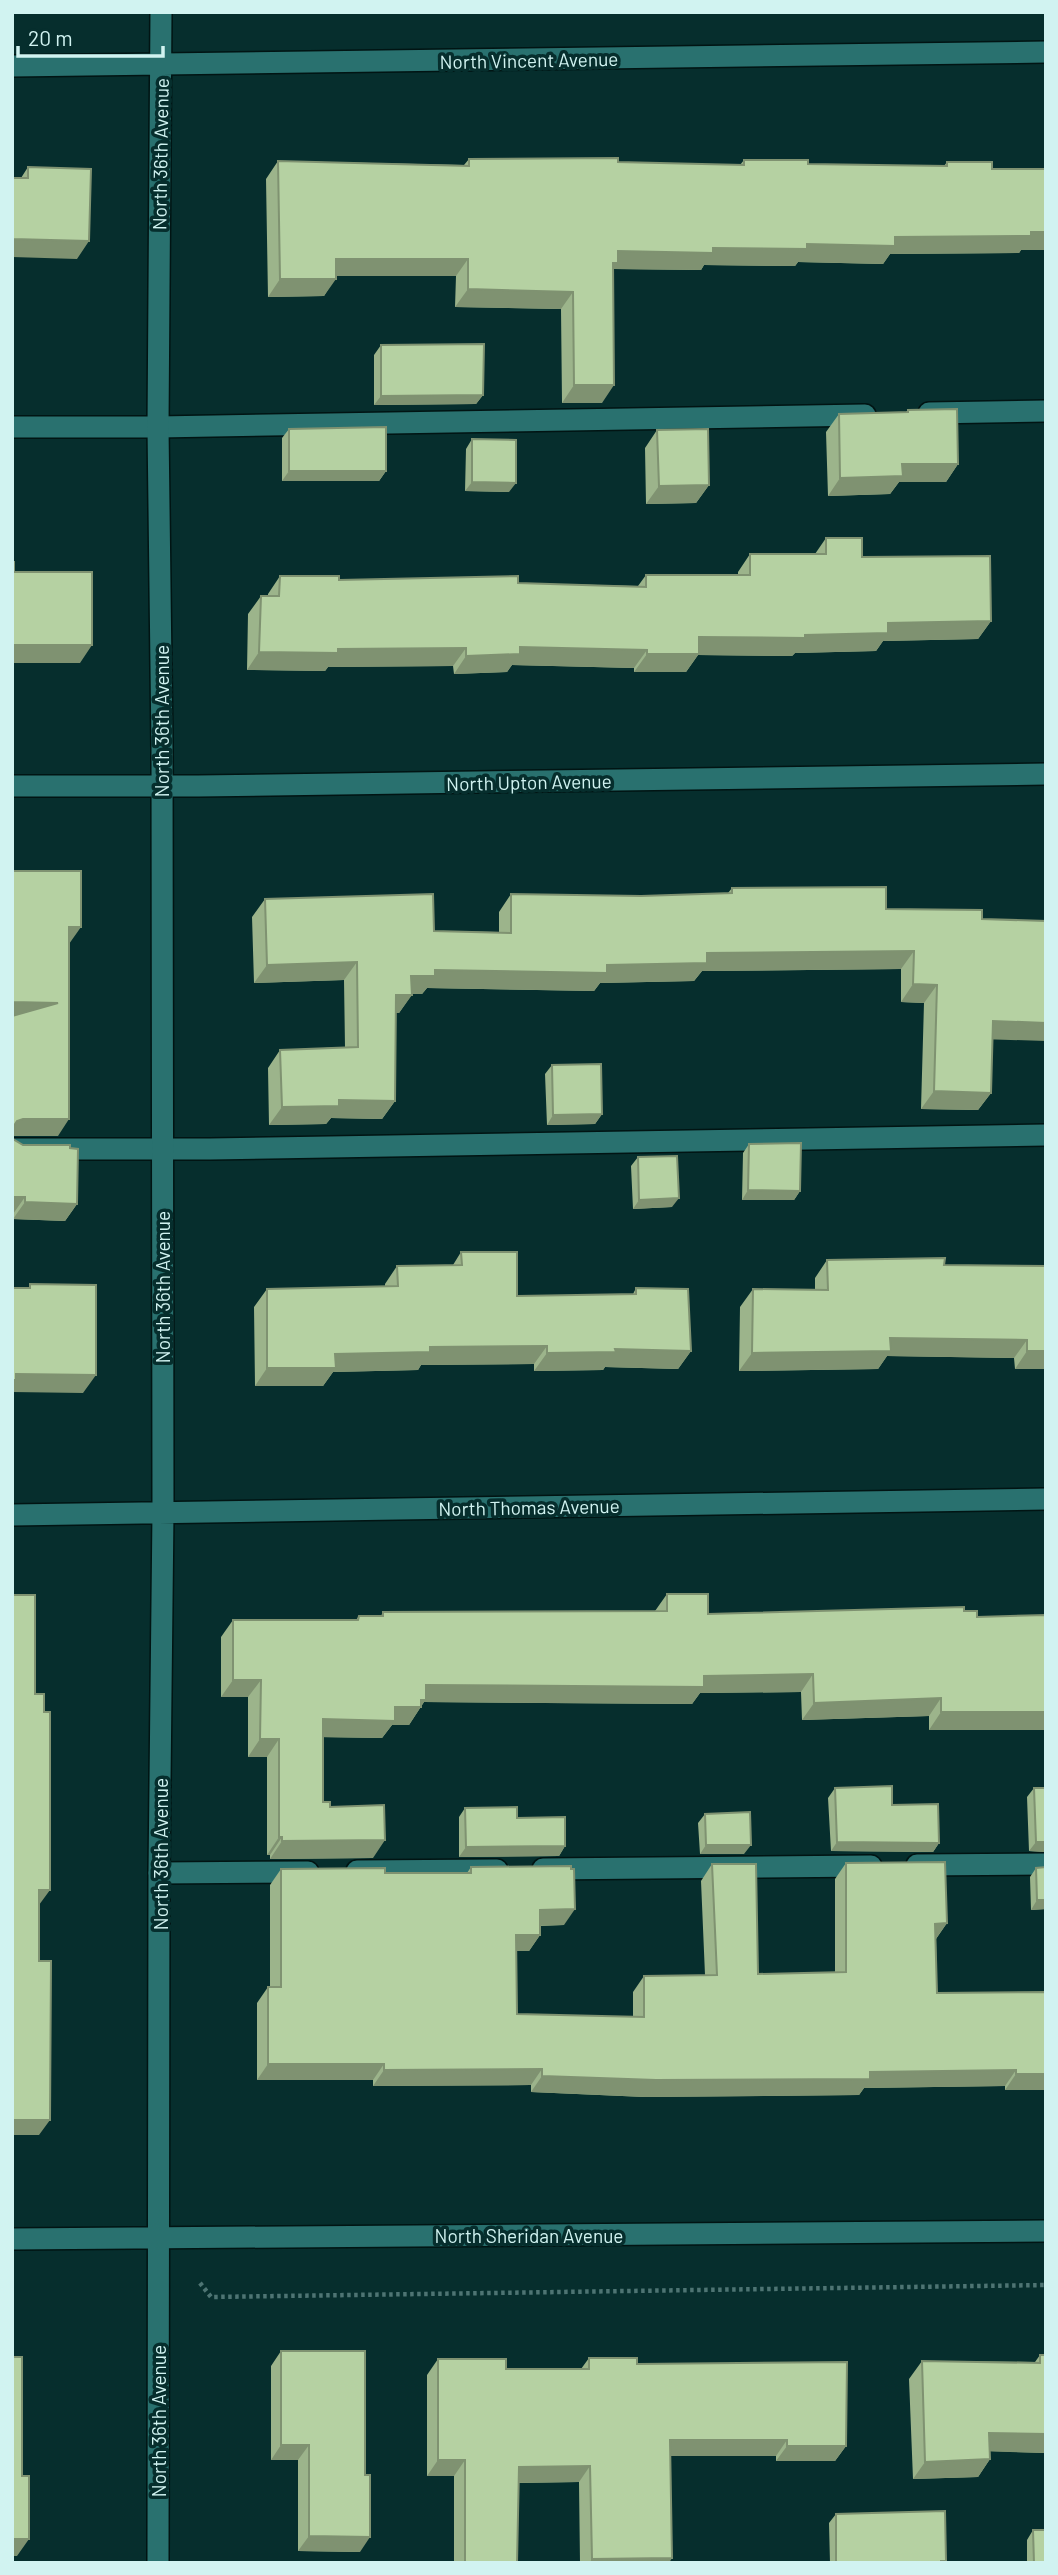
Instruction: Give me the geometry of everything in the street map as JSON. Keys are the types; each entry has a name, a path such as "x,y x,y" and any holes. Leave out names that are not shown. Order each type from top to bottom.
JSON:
{"street":[{"name":"North 36th Avenue","path":"159,2563 159,1874 163,1512 162,786 158,427 161,12"},
{"name":"North Vincent Avenue","path":"12,66 1046,52"},
{"path":"907,414 1046,411"},
{"path":"12,427 158,427 879,414"},
{"name":"North Upton Avenue","path":"12,786 1046,774"},
{"path":"12,1149 1046,1135"},
{"name":"North Thomas Avenue","path":"12,1515 1046,1499"},
{"path":"159,1874 1046,1864"},
{"name":"North Sheridan Avenue","path":"12,2239 1046,2231"}],"path":[{"path":"200,2283 211,2297 1046,2285"}],"building":[{"path":"618,158 618,162 744,165 744,160 808,160 808,164 947,166 947,162 992,162 992,169 1046,169 1046,232 1031,232 1031,236 895,237 895,246 807,244 807,249 713,248 713,253 618,251 618,263 613,263 614,385 574,385 573,292 468,289 468,259 336,259 336,279 280,279 278,161 469,166 469,159"},
{"path":"28,167 91,169 89,241 12,239 12,178 28,178"},
{"path":"484,344 483,395 381,396 381,345"},
{"path":"957,409 958,464 902,464 903,476 840,478 839,414"},
{"path":"386,427 386,471 289,471 289,429"},
{"path":"708,429 709,485 659,486 657,430"},
{"path":"472,439 516,440 516,483 472,482"},
{"path":"826,538 862,538 862,557 990,556 991,621 888,623 888,633 805,635 805,638 699,637 699,654 520,647 520,654 466,656 466,648 338,649 338,653 259,652 261,596 279,596 280,576 339,576 339,580 518,576 518,583 646,587 646,575 750,575 750,554 826,554"},
{"path":"12,562 14,572 92,572 92,645 12,645"},
{"path":"12,871 81,871 81,927 69,927 69,1119 23,1119 17,1121 12,1129 12,1016 58,1003 12,1002"},
{"path":"886,887 886,909 982,910 982,919 1046,921 1046,1023 993,1021 991,1093 934,1091 937,985 913,984 914,951 707,953 707,963 607,965 607,973 435,970 435,976 411,976 412,995 396,995 395,1101 339,1100 339,1106 282,1107 280,1050 358,1047 357,962 267,965 265,899 433,894 434,931 511,933 511,894 641,896 732,893 732,888"},
{"path":"601,1064 602,1114 553,1115 552,1065"},
{"path":"12,1136 23,1145 70,1145 70,1148 78,1149 77,1204 25,1202 25,1197 12,1197"},
{"path":"801,1143 800,1191 748,1190 749,1144"},
{"path":"677,1156 679,1198 639,1200 638,1157"},
{"path":"461,1252 517,1252 517,1296 636,1294 636,1288 688,1289 691,1351 615,1349 616,1352 547,1353 547,1346 430,1347 430,1352 335,1354 336,1368 267,1368 267,1289 398,1286 397,1266 462,1265"},
{"path":"945,1258 944,1265 1046,1266 1046,1351 1027,1351 1027,1340 890,1338 891,1351 752,1353 753,1289 828,1290 827,1260"},
{"path":"30,1284 96,1285 96,1375 16,1374 16,1380 12,1380 12,1288 30,1288"},
{"path":"667,1594 708,1594 708,1614 964,1607 964,1611 977,1611 977,1617 1046,1615 1046,1712 941,1712 941,1698 814,1703 813,1674 704,1676 704,1687 426,1685 426,1700 421,1700 421,1707 395,1707 395,1721 323,1719 323,1802 330,1802 330,1807 384,1805 385,1840 282,1841 282,1837 279,1837 279,1739 260,1739 261,1680 233,1680 233,1620 358,1620 359,1616 383,1616 383,1612 667,1611"},
{"path":"12,1595 35,1595 35,1694 44,1694 44,1712 50,1712 50,1890 39,1890 39,1961 51,1961 50,2120 12,2120"},
{"path":"892,1786 892,1805 938,1804 939,1843 837,1842 835,1788"},
{"path":"1034,1788 1046,1788 1046,1842 1036,1842"},
{"path":"517,1807 517,1818 565,1817 565,1846 466,1847 465,1808"},
{"path":"750,1812 751,1845 706,1845 705,1814"},
{"path":"945,1862 947,1923 935,1924 937,1993 1046,1992 1046,2074 1016,2074 1016,2070 870,2072 870,2079 656,2080 542,2076 542,2069 384,2070 384,2064 268,2064 268,1987 281,1987 281,1869 385,1868 385,1873 471,1873 471,1867 571,1866 571,1869 574,1869 575,1909 540,1910 540,1935 516,1935 517,2014 644,2017 644,1976 717,1975 712,1864 756,1864 758,1974 846,1972 846,1863"},
{"path":"1046,1867 1046,1900 1037,1900 1036,1868"},
{"path":"281,2351 365,2351 365,2475 370,2475 370,2537 309,2536 309,2445 281,2445"},
{"path":"1040,2355 1046,2355 1046,2434 989,2433 990,2459 925,2462 922,2361 1040,2363"},
{"path":"12,2357 22,2357 22,2476 29,2476 29,2539 12,2539"},
{"path":"589,2358 637,2358 637,2364 847,2362 846,2446 787,2446 787,2440 670,2440 672,2558 592,2559 590,2466 519,2467 517,2563 465,2563 465,2460 438,2460 438,2359 506,2359 506,2369 589,2369"},
{"path":"945,2511 946,2561 836,2563 836,2514"},
{"path":"1033,2530 1046,2530 1046,2563 1034,2563"}]}
